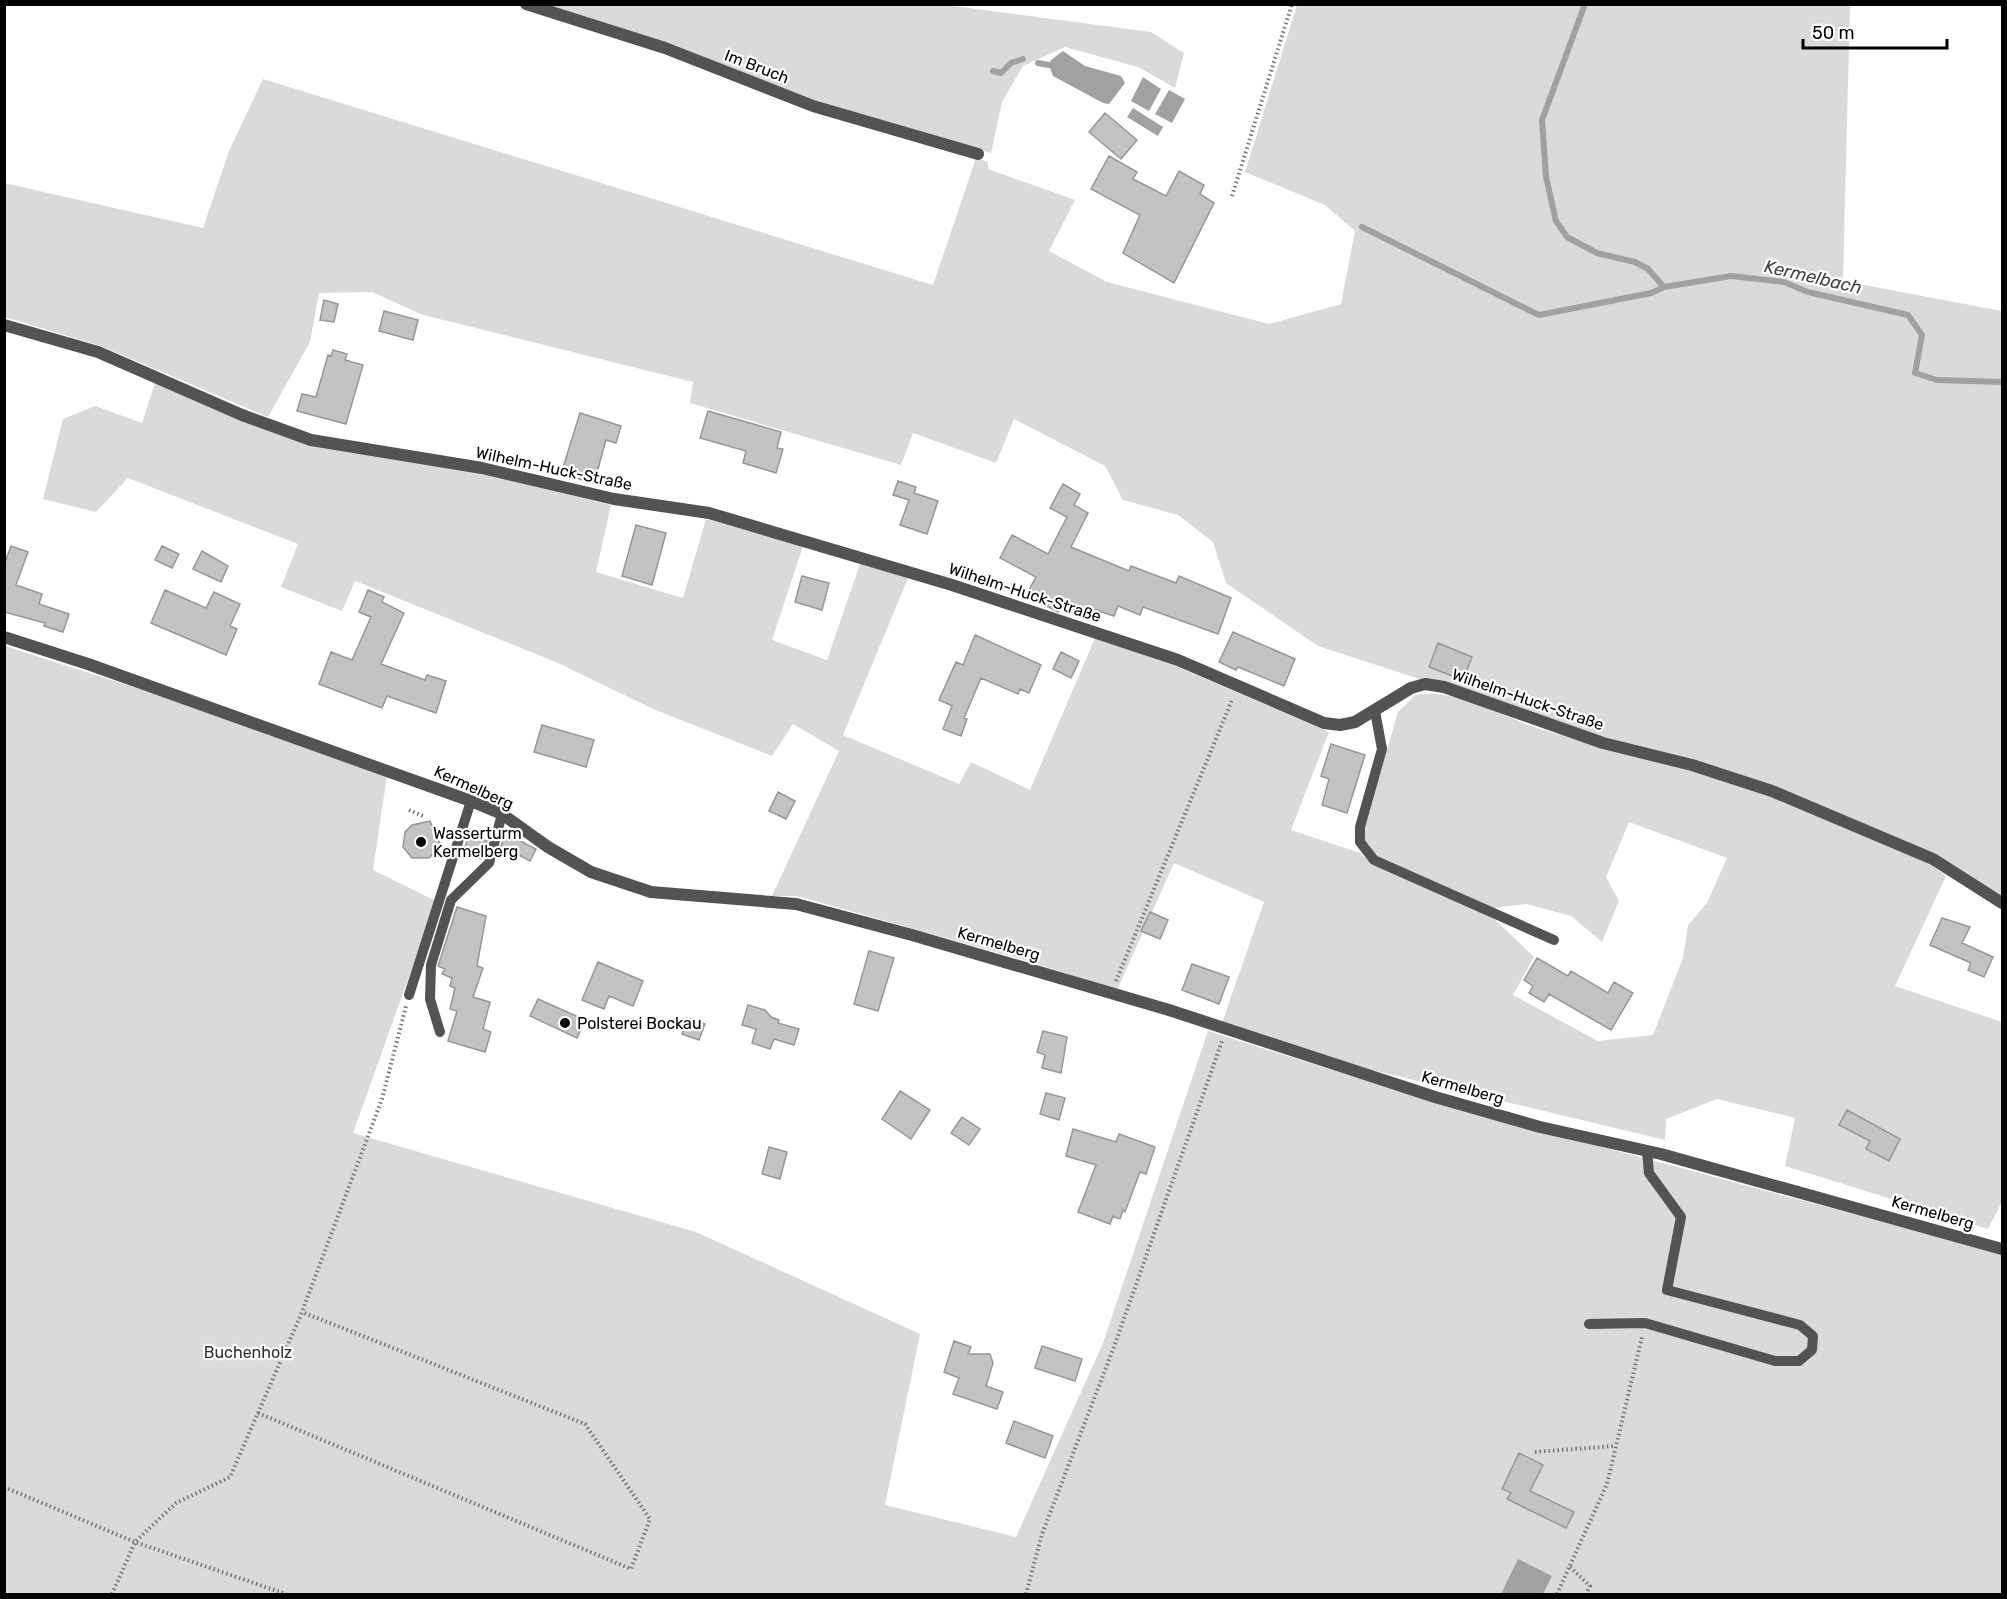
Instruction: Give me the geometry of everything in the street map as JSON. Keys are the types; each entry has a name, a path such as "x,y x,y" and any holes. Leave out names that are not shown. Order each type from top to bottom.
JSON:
{"street":[{"name":"Im Bruch","path":"525,4 665,48 813,106 978,154"},
{"name":"Wilhelm-Huck-Straße","path":"4,325 98,352 242,415 311,440 483,468 614,499 709,513 952,585 1178,660 1324,723 1340,725 1355,722 1411,688 1425,684 1443,687 1603,742 1692,765 1772,791 1933,859 2002,903"},
{"name":"Kermelberg","path":"4,638 88,664 471,801 502,814 548,847 591,872 651,892 796,904 1112,993 1435,1097 1540,1127 1647,1151 1825,1198 2002,1249"}],"lane":[{"path":"1375,711 1382,749 1360,827 1360,842 1365,851 1374,860 1554,940"},
{"path":"409,995 471,801"},
{"path":"440,1032 430,999 431,965 451,900 489,863 502,814"},
{"path":"1589,1323 1645,1323 1775,1361 1799,1361 1812,1350 1813,1336 1800,1325 1667,1290 1681,1217 1649,1173 1647,1151"}],"path":[{"path":"1232,196 1292,4"},
{"path":"1112,993 1238,686"},
{"path":"409,810 424,817"},
{"path":"111,1594 135,1542 176,1503 230,1477 302,1312 382,1099 409,995"},
{"path":"1026,1594 1042,1534 1114,1347 1226,1029"},
{"path":"258,1413 631,1569 650,1519 585,1424 302,1312"},
{"path":"1557,1594 1607,1484 1645,1323"},
{"path":"1535,1452 1615,1446"},
{"path":"4,1488 135,1542 286,1594"},
{"path":"1570,1567 1590,1586 1586,1594"}],"green space":[{"path":"541,5 946,5 1151,32 1184,53 1175,88 1138,67 1065,47 1023,66 1002,102 991,153 817,103"},
{"path":"1297,5 1850,5 1843,281 2002,311 2002,897 1936,855 1604,739 1318,646 1226,583 1213,542 1178,515 1123,500 1105,466 1014,419 996,463 913,433 901,465 690,403 693,382 423,315 372,292 319,293 310,342 268,417 101,346 5,317 4,183 203,228 229,151 263,79 933,285 976,158 988,162 988,169 1075,200 1049,251 1107,282 1269,324 1341,304 1355,231 1325,205 1245,172"},
{"path":"155,383 241,421 311,446 481,473 611,505 596,572 683,598 706,519 803,546 772,640 827,660 860,564 908,578 843,735 959,784 971,762 1030,790 1095,638 1175,666 1329,732 1291,830 1360,853 1372,863 1491,916 1534,957 1513,995 1598,1041 1653,1035 1683,958 1688,925 1707,903 1727,858 1629,822 1606,877 1619,901 1602,942 1571,916 1527,904 1493,908 1377,856 1364,840 1364,829 1398,712 1415,695 1445,695 1461,699 1540,729 1686,768 1743,786 1811,812 1930,863 1946,876 1895,986 2002,1022 2002,1202 1988,1229 1785,1166 1795,1118 1717,1099 1666,1119 1665,1140 1372,1070 1222,1023 1264,902 1174,863 1117,990 1031,962 797,896 772,896 839,751 793,724 772,756 653,709 558,663 355,581 342,611 281,587 298,544 128,478 96,512 43,499 63,419 95,406 142,423"},
{"name":"Buchenholz","path":"5,646 388,769 373,870 436,901 353,1133 696,1232 920,1334 885,1505 1016,1537 1103,1343 1208,1031 1427,1100 2002,1254 2002,1594 5,1594"}],"shaded area":[{"path":"1063,51 1085,66 1121,76 1125,83 1109,104 1053,76 1049,65 1051,60"},
{"path":"1143,77 1161,89 1149,111 1131,101"},
{"path":"1169,90 1185,99 1172,123 1155,114"},
{"path":"1133,108 1163,127 1158,136 1127,117"},
{"path":"1518,1559 1552,1576 1543,1594 1501,1594"}],"building":[{"path":"1105,113 1137,140 1121,159 1089,132"},
{"path":"1109,156 1137,172 1133,179 1166,196 1179,171 1204,185 1200,194 1214,203 1174,283 1123,253 1140,215 1091,189"},
{"path":"324,300 338,304 334,322 320,320"},
{"path":"384,311 418,320 413,340 379,331"},
{"path":"333,350 347,354 345,360 363,365 346,424 297,411 302,394 316,397 328,355 331,356"},
{"path":"708,411 781,432 777,448 783,449 776,473 743,463 746,451 700,438"},
{"path":"580,413 621,426 616,443 606,440 594,483 561,474"},
{"path":"898,481 916,487 914,493 938,501 927,534 900,525 909,500 893,495"},
{"path":"1063,484 1080,494 1074,505 1088,513 1071,547 1129,571 1131,566 1176,583 1179,576 1231,598 1218,634 1143,607 1140,615 1118,606 1114,616 1096,610 1093,617 1063,605 1058,612 1026,595 1036,577 1000,558 1012,535 1048,554 1067,517 1050,508"},
{"path":"636,525 666,533 652,585 622,576"},
{"path":"11,546 28,552 16,585 42,594 39,604 69,614 63,632 44,626 45,623 4,612 4,565"},
{"path":"162,546 179,554 172,568 155,560"},
{"path":"202,551 228,566 221,582 193,569"},
{"path":"802,576 829,583 822,610 795,602"},
{"path":"165,590 206,608 214,592 240,604 230,626 237,629 226,655 151,623"},
{"path":"368,590 384,597 382,602 404,613 381,664 425,680 427,675 446,681 436,713 387,696 382,708 319,684 331,652 352,660 371,617 359,612"},
{"path":"1233,632 1295,659 1284,686 1238,667 1236,670 1219,662"},
{"path":"975,635 1041,665 1029,693 1020,689 1018,694 981,678 964,718 967,719 961,736 943,729 952,706 939,700 956,662 963,665"},
{"path":"1438,643 1472,657 1463,680 1429,667"},
{"path":"1061,652 1079,661 1071,678 1053,669"},
{"path":"542,725 594,740 586,767 534,752"},
{"path":"1331,744 1365,755 1347,813 1322,805 1329,779 1321,776"},
{"path":"778,792 795,801 786,819 769,811"},
{"name":"Wasserturm Kermelberg","path":"430,821 441,846 429,858 412,858 403,847 405,832 412,825"},
{"path":"505,833 536,849 530,861 501,846"},
{"path":"469,835 487,841 481,859 463,853"},
{"path":"457,907 486,916 477,966 483,968 473,997 490,1002 483,1029 491,1032 485,1052 448,1041 457,1011 450,1009 455,988 450,986 452,978 442,974 445,969 438,966"},
{"path":"1150,912 1168,920 1160,939 1141,931"},
{"path":"1942,918 1970,927 1962,943 1993,957 1984,977 1968,970 1971,963 1930,945"},
{"path":"869,951 894,958 878,1011 854,1004"},
{"path":"1537,958 1568,976 1571,971 1608,993 1614,982 1633,993 1611,1030 1549,994 1544,1002 1529,993 1533,986 1524,980"},
{"path":"598,962 643,981 633,1006 609,996 604,1009 582,1000"},
{"path":"1192,964 1229,977 1219,1004 1182,990"},
{"name":"Polsterei Bockau","path":"538,999 585,1020 577,1038 530,1016"},
{"path":"748,1005 765,1010 771,1017 779,1020 778,1023 799,1029 794,1045 774,1039 770,1049 752,1043 756,1029 742,1025"},
{"path":"687,1018 705,1024 699,1040 682,1034"},
{"path":"1043,1031 1067,1037 1061,1073 1042,1068 1045,1055 1037,1052"},
{"path":"900,1091 930,1110 911,1139 882,1119"},
{"path":"1046,1093 1065,1098 1059,1120 1040,1114"},
{"path":"1847,1110 1900,1139 1889,1161 1866,1149 1870,1141 1839,1125"},
{"path":"962,1117 980,1129 969,1145 951,1133"},
{"path":"1073,1129 1116,1142 1119,1134 1155,1147 1146,1174 1140,1172 1125,1212 1123,1210 1120,1219 1113,1216 1110,1224 1078,1212 1096,1165 1066,1156"},
{"path":"769,1147 787,1152 780,1179 762,1174"},
{"path":"954,1341 971,1347 968,1354 990,1354 993,1363 986,1386 1003,1392 997,1409 953,1394 959,1378 944,1372"},
{"path":"1042,1346 1082,1359 1075,1381 1035,1368"},
{"path":"1014,1421 1053,1436 1045,1458 1006,1443"},
{"path":"1519,1453 1543,1465 1530,1491 1574,1512 1566,1528 1507,1499 1511,1493 1502,1489"}],"waterway":[{"name":"Kermelbach","path":"1585,4 1542,120 1546,177 1556,221 1567,237 1597,253 1635,262 1648,269 1664,287 1731,276 1784,282 1808,292 1908,315 1922,335 1915,373 1937,380 2002,382"},
{"path":"993,71 1001,73 1011,63 1023,59"},
{"path":"1038,63 1049,65"},
{"path":"1362,227 1539,315 1651,293 1664,287"}],"place":[{"name":"Wasserturm Kermelberg","path":"421,842"},
{"name":"Polsterei Bockau","path":"565,1023"}]}
